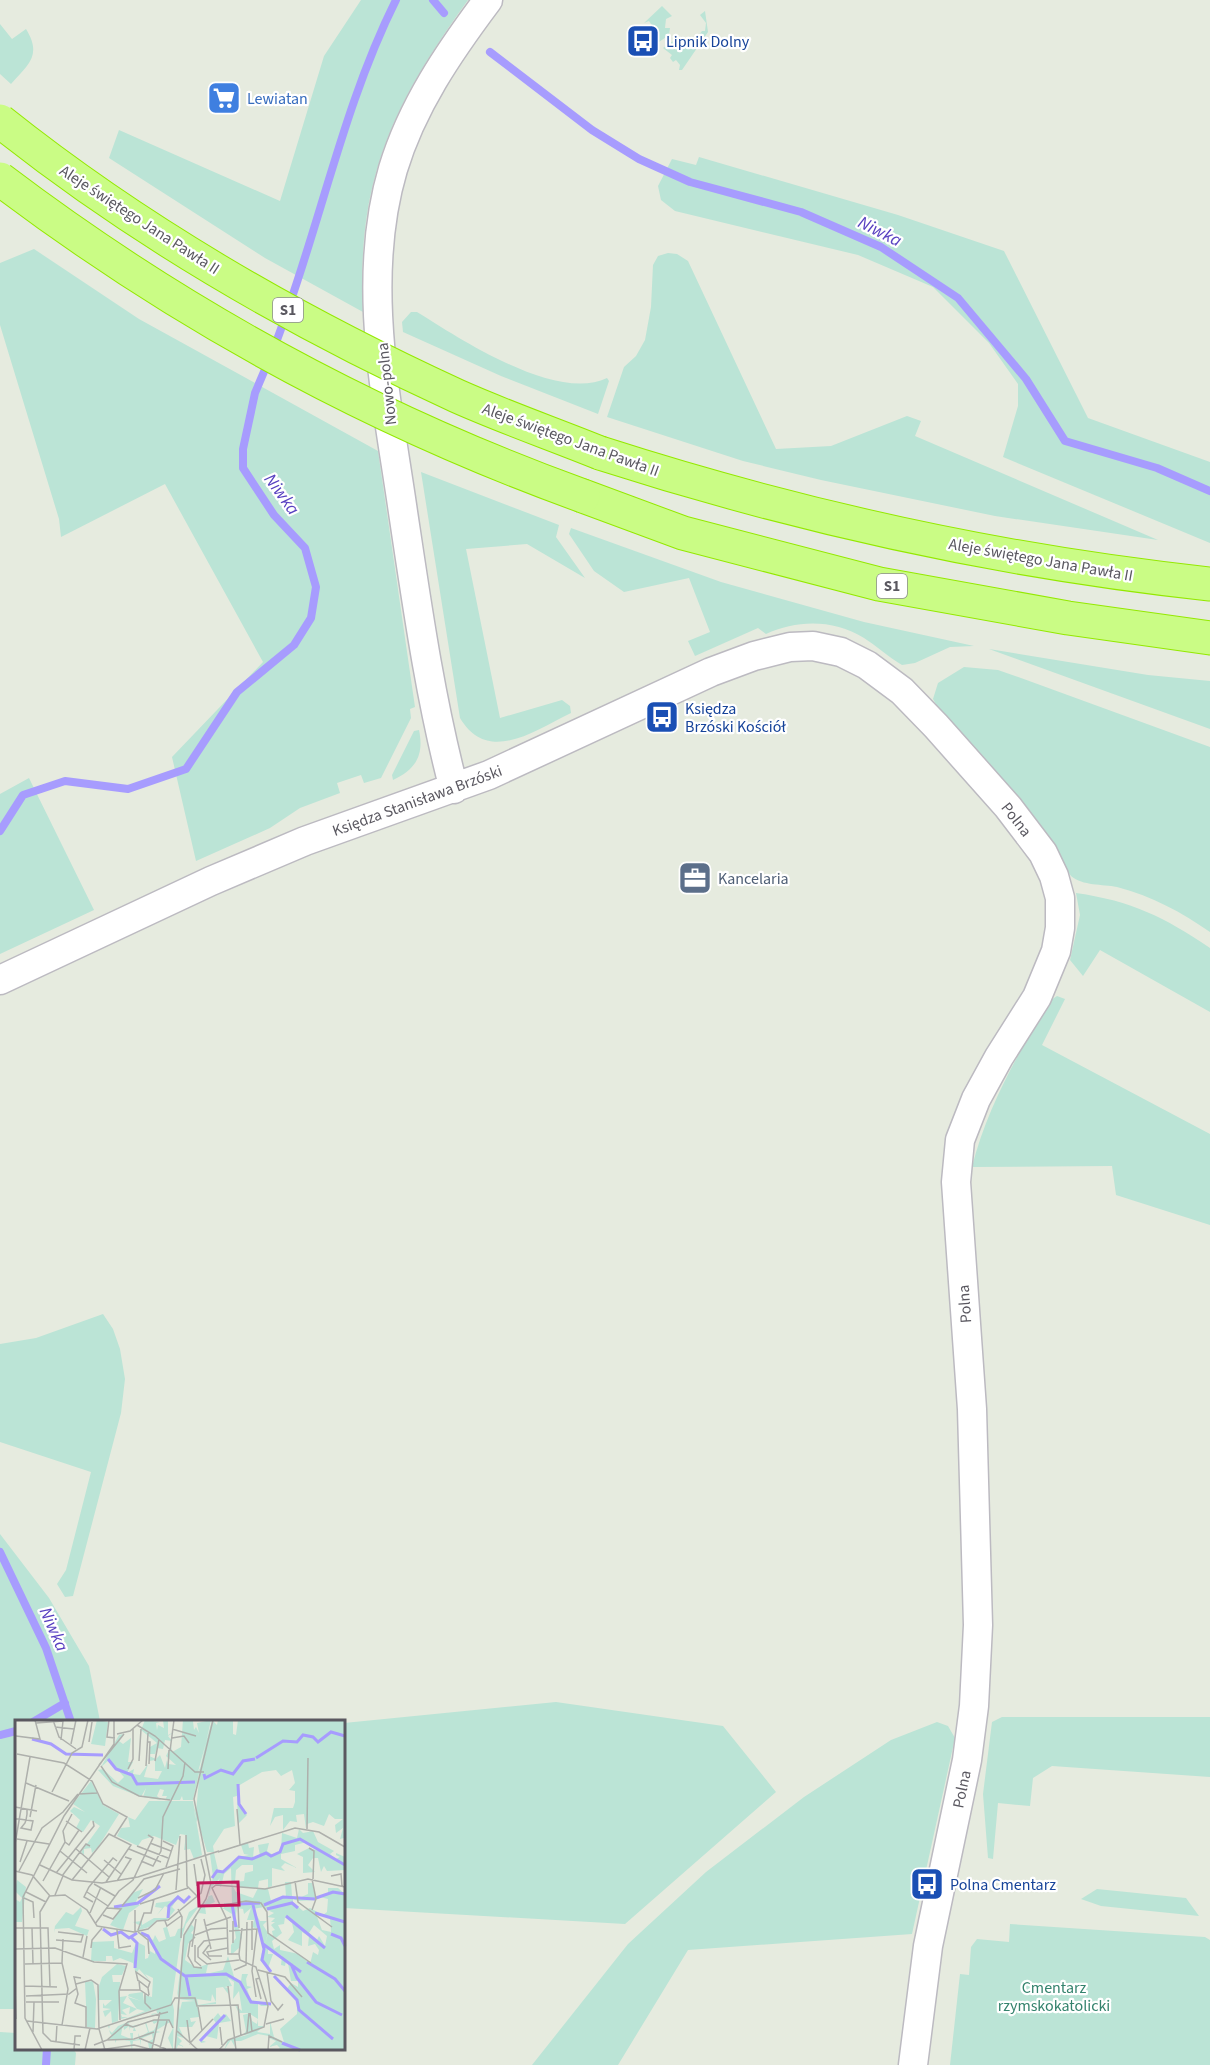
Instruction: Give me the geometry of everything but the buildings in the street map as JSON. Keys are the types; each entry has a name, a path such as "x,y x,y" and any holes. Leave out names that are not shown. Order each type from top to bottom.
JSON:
{"highway":[{"name":"Aleje świętego Jana Pawła II","path":"0,121 93,191 244,286 459,397 600,453 697,484 889,532 1074,567 1210,584"},
{"name":"S1","path":"0,179 67,230 223,329 346,396 511,470 684,532 879,584 1068,618 1210,638"}],"street":[{"name":"Nowo-polna","path":"454,789 435,716 387,402 379,309 378,265 386,199 401,145 429,86 488,0"},
{"name":"Księdza Stanisława Brzóski","path":"0,980 294,845 489,775 711,672 754,656 790,647 813,646 841,652"},
{"name":"Polna","path":"841,652 867,665 902,691 971,763 1043,853 1060,898 1060,928 1056,951 1047,974 1037,997 999,1057 976,1099 960,1140 956,1182 972,1409 978,1625 974,1706 967,1760 928,1946 913,2065"}],"green space":[{"path":"361,0 468,0 419,74 400,110 385,146 373,183 366,222 362,265 363,312 265,258 109,158 119,130 280,201 324,56"},
{"path":"662,6 672,16 666,19 665,28 670,28 669,35 659,42 655,39 659,36 649,21 644,23"},
{"path":"705,11 708,32 682,70 679,70 680,65 676,60 673,62 670,58 672,55 663,48 676,39 683,43 683,46 690,46 702,31 705,31 706,23 700,15"},
{"path":"0,24 12,39 26,29 33,46 28,65 11,84 0,74"},
{"path":"699,157 898,215 1004,251 1088,418 1210,462 1210,543 1003,457 1018,406 1018,384 989,343 933,287 858,255 675,211 661,200 658,186 672,159 696,165"},
{"path":"34,249 139,319 378,451 415,707 410,709 411,718 381,778 364,783 361,775 337,783 340,793 300,808 270,828 196,861 172,757 263,662 165,484 61,537 59,519 0,325 0,263"},
{"path":"668,253 677,254 688,261 776,449 831,446 907,416 921,421 915,436 1158,540 995,516 821,480 743,461 607,417 624,367 636,356 645,340 651,307 653,265 658,256"},
{"path":"411,312 417,312 482,351 536,375 562,382 586,383 607,378 609,381 598,414 501,376 403,332 402,322"},
{"path":"421,472 559,525 556,537 585,578 527,544 466,549 500,718 562,700 570,706 571,713 527,735 498,742 484,740 471,732 460,718"},
{"path":"571,528 721,582 864,622 974,646 950,647 915,663 902,665 869,641 840,627 802,624 766,634 758,628 695,656 688,641 710,632 689,578 624,592 594,571 569,534"},
{"path":"989,649 1148,675 1210,681 1210,729"},
{"path":"964,667 998,670 1210,747 1210,932 1177,911 1142,895 1117,887 1087,883 1071,876 1009,789 938,708 933,699 938,683"},
{"path":"419,730 420,746 417,760 408,771 393,780 392,775 414,731"},
{"path":"29,778 94,910 0,954 0,794"},
{"path":"1076,893 1096,896 1147,912 1178,927 1210,948 1210,1012 1100,950 1083,976 1070,960 1080,915"},
{"path":"1057,996 1065,999 1042,1045 1210,1134 1210,1225 1116,1195 1112,1166 972,1167 986,1123 1004,1082 1048,1002"},
{"path":"103,1314 113,1329 120,1349 125,1379 121,1413 73,1596 65,1597 57,1584 66,1570 91,1472 0,1442 0,1344 36,1338"},
{"path":"0,1534 49,1598 89,1666 100,1720 15,1720 15,2009 0,2009"},
{"path":"556,1702 723,1726 776,1792 625,1924 345,1908 345,1723"},
{"path":"1002,1717 1210,1717 1210,1777 1052,1766 1033,1778 1030,1806 998,1803 993,1859 988,1858 983,1794 992,1722"},
{"path":"937,1722 948,1726 955,1738 912,1934 688,1950 618,2065 532,2065 628,1944 706,1872 804,1797 891,1740"},
{"path":"1097,1889 1186,1898 1199,1916 1101,1906 1081,1899"},
{"name":"Cmentarz rzymskokatolicki","path":"1010,1924 1205,1937 1210,1940 1210,2065 950,2065 960,1974 969,1975 971,1947 977,1939 1009,1942"},
{"path":"0,2032 15,2033 15,2050 74,2050 76,2053 75,2065 0,2065"}],"waterway":[{"name":"Niwka","path":"290,303 351,111 379,36 396,0"},
{"name":"Niwka","path":"433,0 444,13"},
{"name":"Niwka","path":"490,52 592,130 639,159 690,182 801,212 881,247 958,298 1026,379 1065,441 1157,468 1210,491"},
{"name":"Niwka","path":"274,348 285,318"},
{"name":"Niwka","path":"0,831 23,795 65,781 128,789 186,769 237,692 294,645 311,618 316,587 305,548 274,515 243,468 243,449 255,393 269,360"},
{"name":"Niwka","path":"0,1552 46,1648 70,1720"},
{"path":"36,1720 65,1703"},
{"path":"0,1735 15,1731"},
{"name":"Niwka","path":"46,2065 47,2050"}],"place":[{"name":"Lipnik Dolny","path":"643,41"},
{"name":"Lewiatan","path":"224,98"},
{"name":"Księdza Brzóski Kościół","path":"662,717"},
{"name":"Kancelaria","path":"695,878"},
{"name":"Polna Cmentarz","path":"927,1884"}]}
